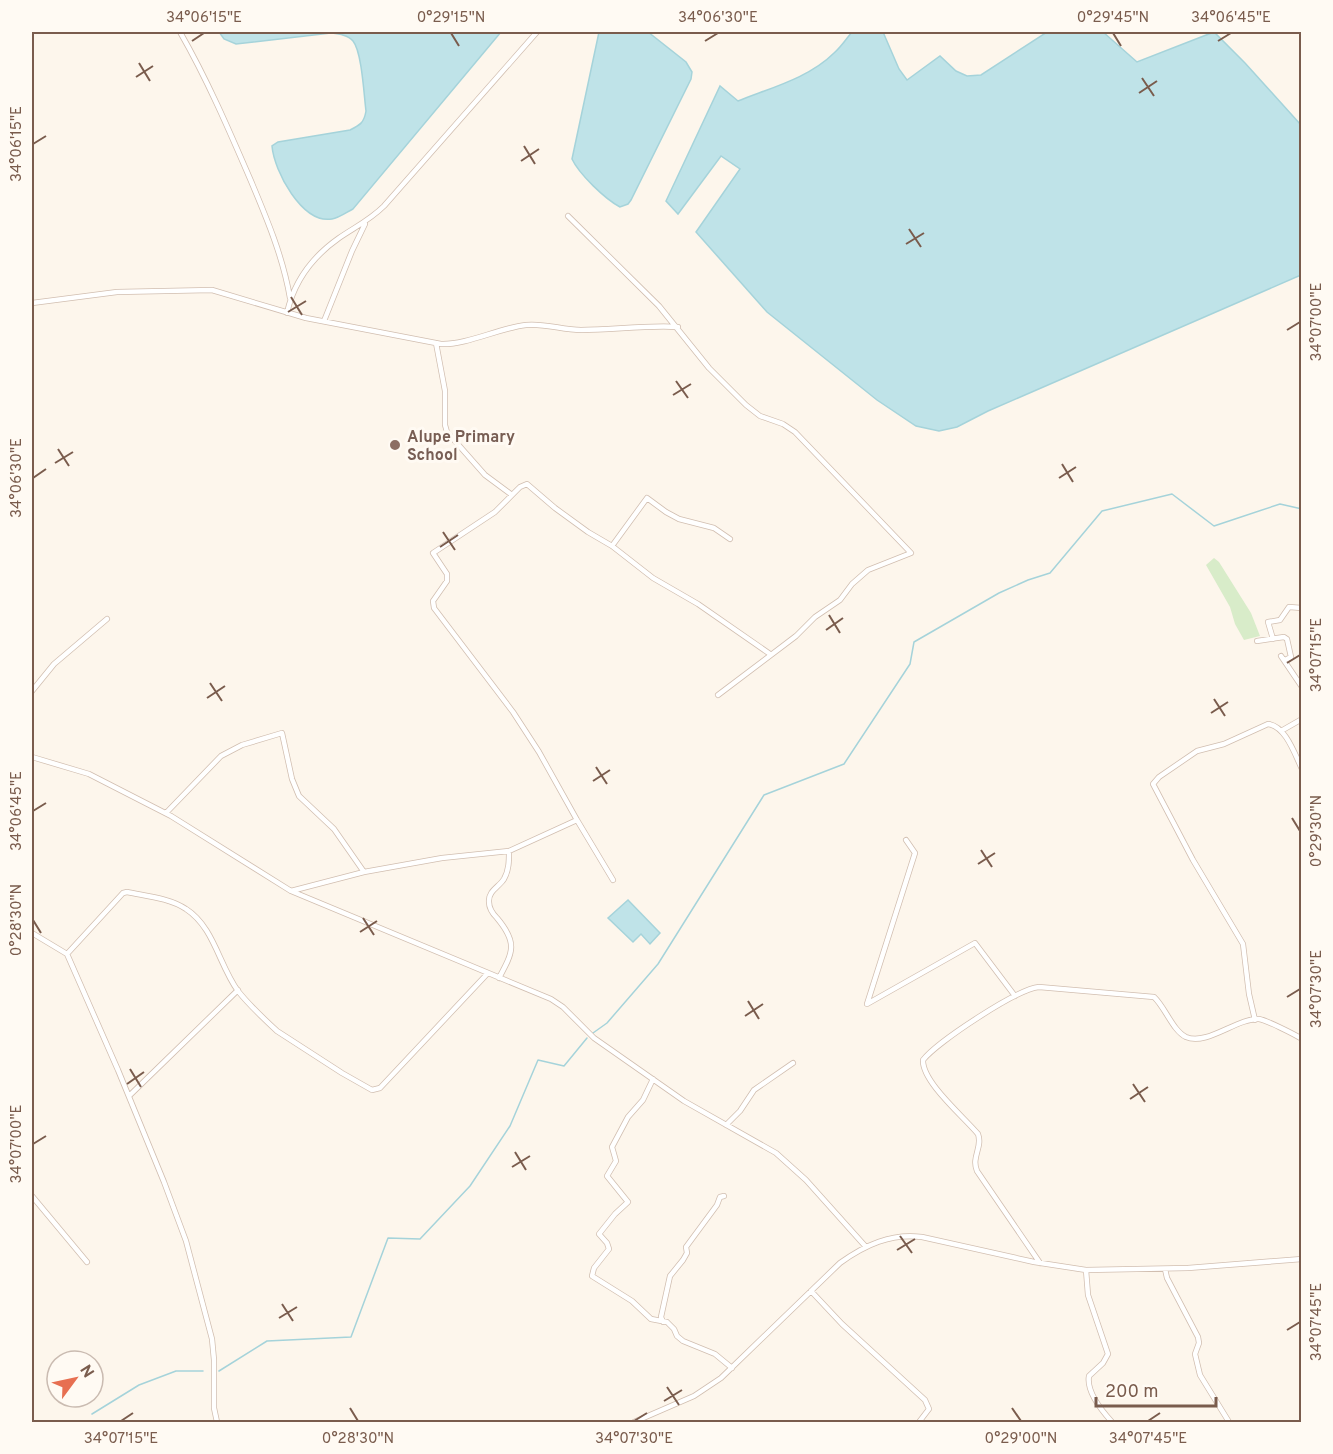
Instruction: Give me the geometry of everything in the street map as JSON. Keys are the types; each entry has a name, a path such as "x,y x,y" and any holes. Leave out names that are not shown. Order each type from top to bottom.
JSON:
{"street":[{"path":"180,32 231,134 270,226 284,266 290,298"},
{"path":"287,313 297,282 314,259 334,241 365,223 384,206 537,32"},
{"path":"568,216 678,327 709,368 746,405 760,416 783,424 795,432 911,553 868,570 852,584 840,600 815,617 796,636 718,695"},
{"path":"324,321 365,223"},
{"path":"32,303 117,292 194,290 226,293 287,313 436,343 451,343 507,328 538,324 579,330 651,326 678,327"},
{"path":"436,343 446,391 445,425 447,432 485,475 512,495"},
{"path":"613,880 526,732 491,681 437,613 433,604 447,581 443,568 433,553 495,512 524,484 531,486 570,520 612,546 653,578 698,604 770,654"},
{"path":"612,546 647,498 680,519 714,528 730,538"},
{"path":"1273,639 1268,622 1280,620 1289,606 1302,608"},
{"path":"32,691 54,664 107,619"},
{"path":"1257,641 1284,637 1287,639 1291,657 1283,658 1302,687"},
{"path":"32,680 36,685"},
{"path":"1281,731 1302,720"},
{"path":"1256,1020 1249,994 1243,944 1193,860 1153,784 1155,780 1197,751 1224,744 1268,724 1273,724 1281,731 1301,768"},
{"path":"166,813 221,756 242,745 282,733 292,779 299,795 334,829 363,872"},
{"path":"32,757 89,774 166,813 291,891 551,999 563,1007 594,1038 684,1101 776,1153 806,1180 866,1247"},
{"path":"291,891 363,872 442,858 509,851 576,820"},
{"path":"906,840 915,853 867,1004 975,943 1015,996"},
{"path":"499,978 512,954 513,947 507,932 490,908 488,900 507,871 509,851"},
{"path":"67,954 119,895 127,892 174,903 194,915 202,924 238,990 277,1031 372,1090 376,1090 488,973"},
{"path":"32,933 67,954 164,1182 186,1241 212,1339 214,1408 217,1422"},
{"path":"1040,1263 977,1171 974,1163 980,1140 978,1134 940,1093 922,1064 926,1057 956,1032 1015,996 1028,989 1039,987 1154,997 1178,1030 1186,1037 1203,1037 1256,1020 1266,1021 1302,1039"},
{"path":"129,1096 238,990"},
{"path":"726,1125 740,1111 754,1090 793,1063"},
{"path":"653,1079 643,1100 628,1117 612,1147 616,1161 607,1176 628,1202 599,1234 609,1249 594,1268 592,1276 632,1301 651,1319 668,1323 683,1341 716,1354 732,1368"},
{"path":"32,1196 87,1262"},
{"path":"663,1322 661,1317 670,1276 687,1253 686,1247 717,1205 720,1197 724,1196"},
{"path":"634,1422 708,1388 732,1368 840,1263 883,1239 912,1236 945,1241 1040,1263 1086,1270 1215,1267 1302,1259"},
{"path":"1165,1269 1167,1278 1198,1337 1199,1343 1195,1354 1200,1375 1229,1422"},
{"path":"1086,1270 1088,1296 1108,1354 1103,1363 1089,1376 1089,1384 1098,1403 1112,1422"},
{"path":"811,1291 842,1324 925,1400 929,1409 919,1422"}],"green space":[{"path":"1214,558 1219,562 1251,613 1260,636 1244,640 1235,624 1230,607 1206,565"}],"water":[{"path":"219,32 501,32 353,209 332,219 321,218 300,205 278,169 272,146 278,142 350,130 363,121 366,111 362,74 359,54 353,41 346,36 331,33 236,44 224,39"},
{"path":"599,32 648,32 686,62 692,72 691,79 631,200 620,207 593,186 572,159"},
{"path":"852,32 883,32 899,69 907,80 940,56 956,71 967,76 981,75 1047,32 1103,32 1137,62 1214,32 1301,125 1301,275 988,411 957,427 939,431 916,426 877,400 767,312 696,232 740,169 721,156 678,214 666,201 720,86 738,101 789,82 824,62"},
{"path":"628,900 660,933 650,944 641,934 633,942 608,918"}],"waterway":[{"path":"593,1033 607,1023 658,964 764,795 844,764 910,664 914,642 999,593 1050,573 1102,511 1172,494 1214,526 1280,504 1302,509"},
{"path":"219,1371 267,1341 351,1337 388,1238 420,1239 470,1186 510,1126 538,1060 564,1066 587,1038"},
{"path":"92,1414 139,1385 176,1371 203,1371"}],"place":[{"name":"Alupe Primary School","path":"395,445"}]}
